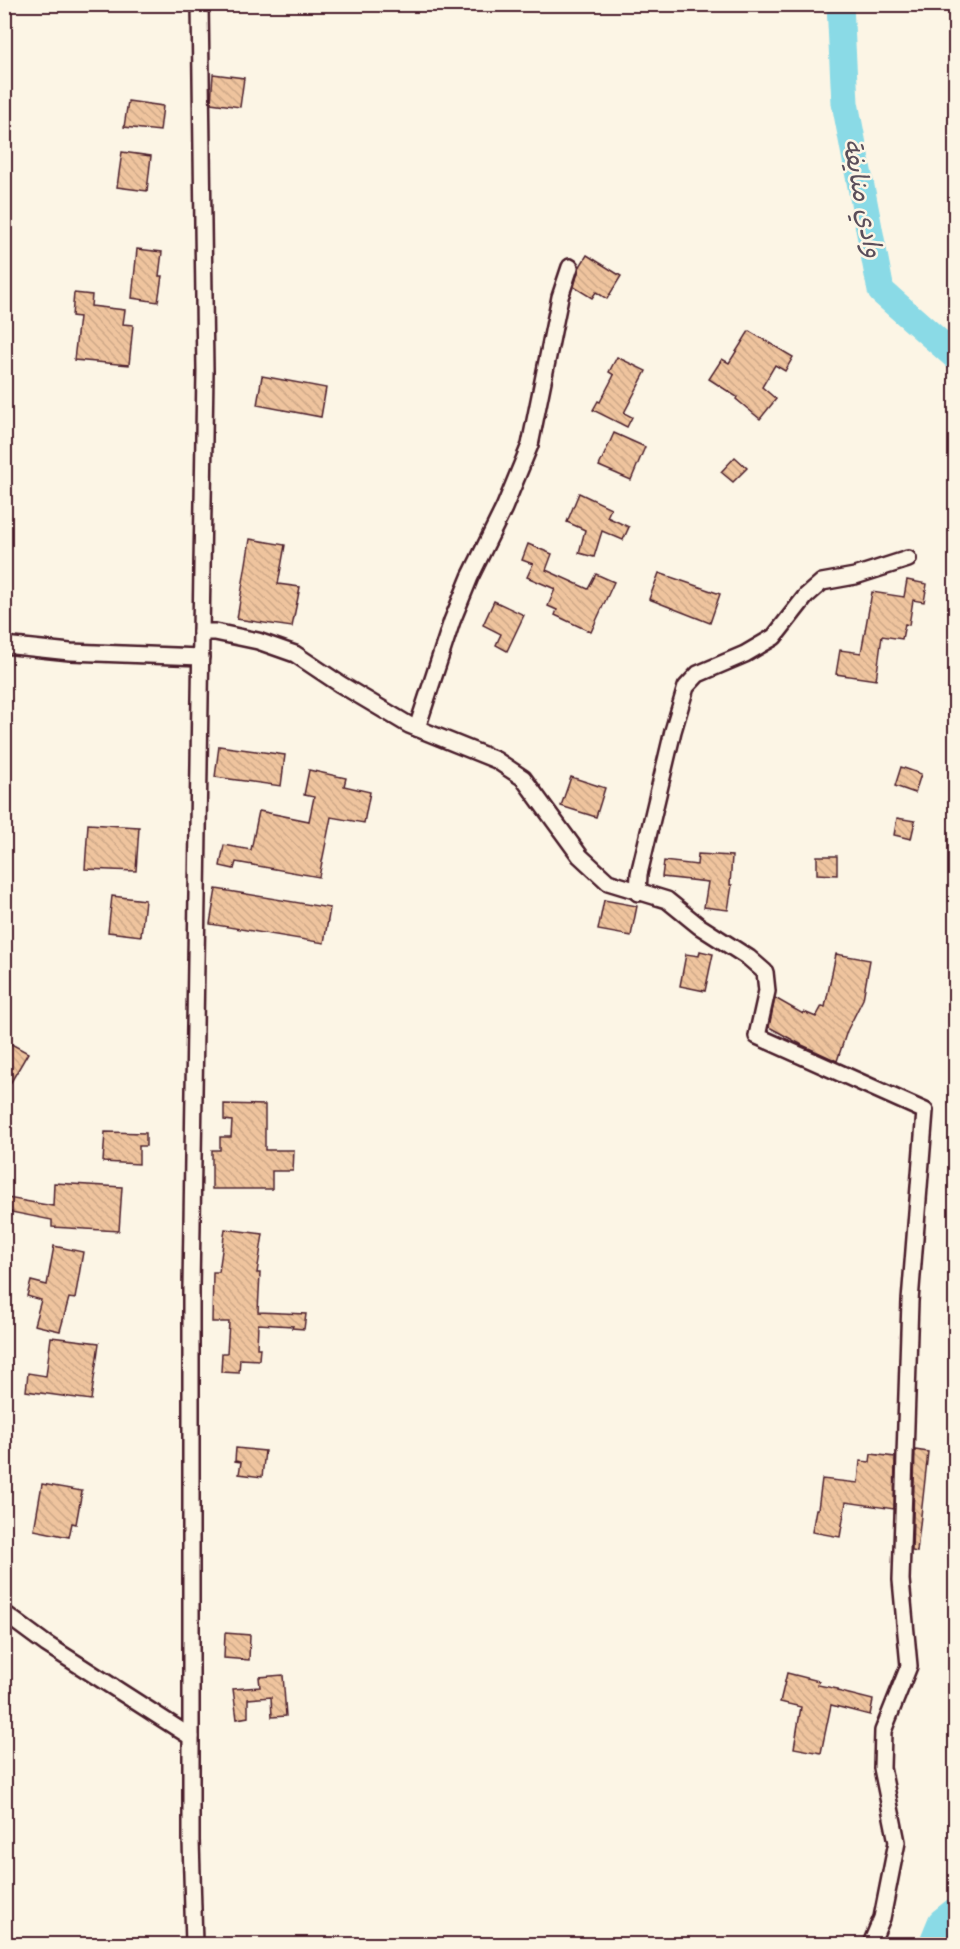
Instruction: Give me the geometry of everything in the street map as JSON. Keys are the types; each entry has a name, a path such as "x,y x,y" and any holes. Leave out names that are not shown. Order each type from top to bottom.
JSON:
{"street":[{"path":"194,1944 191,1737 191,1289 206,371 200,4"},
{"path":"417,728 452,621 530,445 560,297 570,267"},
{"path":"638,893 639,874 673,731 686,687 698,674 745,654 774,637 806,596 822,582 855,576 908,559"},
{"path":"201,632 215,632 258,641 295,654 340,684 417,728 496,760 523,778 580,856 608,882 667,900 699,926 749,958 765,972 767,991 757,1036 925,1111 910,1301 900,1580 909,1666 883,1731 882,1767 897,1842 882,1918 872,1944"},
{"path":"4,645 70,652 201,657"},
{"path":"4,1613 46,1644 191,1737"}],"building":[{"path":"213,74 244,78 240,107 211,103"},
{"path":"128,101 163,106 160,131 124,127"},
{"path":"122,152 151,156 147,191 117,187"},
{"path":"137,249 162,252 159,276 162,276 158,302 132,298"},
{"path":"587,255 621,276 607,299 596,292 592,298 574,287 579,268"},
{"path":"74,293 92,295 91,306 125,310 123,324 133,325 129,365 74,360 79,317 72,316"},
{"path":"749,331 793,357 785,371 775,365 762,387 776,399 760,419 736,399 737,397 709,379 722,359 729,363"},
{"path":"617,357 646,371 624,413 632,417 627,427 593,410 598,401 600,402 614,375 609,372"},
{"path":"262,376 326,388 321,417 257,405"},
{"path":"614,433 645,447 631,480 599,466"},
{"path":"735,457 747,468 733,482 721,472"},
{"path":"579,493 611,508 607,517 629,527 623,540 602,531 594,557 579,553 585,530 567,522"},
{"path":"250,539 285,545 278,584 300,587 292,627 237,619"},
{"path":"528,544 552,554 546,570 588,589 596,574 614,582 591,632 555,615 557,610 548,606 555,589 527,577 533,564 522,560"},
{"path":"659,573 720,594 710,623 649,599"},
{"path":"907,580 927,584 924,602 913,600 909,625 905,624 902,639 882,636 876,680 836,674 840,650 861,653 872,592 904,597"},
{"path":"494,601 524,615 507,651 496,645 501,634 483,625"},
{"path":"219,746 285,755 281,786 215,777"},
{"path":"901,767 921,774 915,793 895,786"},
{"path":"309,770 346,778 344,786 370,792 364,823 331,817 319,877 236,862 234,869 220,866 224,845 251,850 259,811 309,821 314,797 304,795"},
{"path":"571,777 605,788 596,817 561,806"},
{"path":"897,818 915,821 911,839 894,835"},
{"path":"88,824 139,827 136,871 85,869"},
{"path":"698,854 732,856 730,885 732,885 728,910 704,907 708,882 662,877 664,861 697,865"},
{"path":"817,856 837,856 837,875 817,874"},
{"path":"216,889 330,908 324,943 210,924"},
{"path":"112,896 145,900 141,936 108,932"},
{"path":"604,900 637,906 631,936 598,930"},
{"path":"700,951 713,954 705,991 680,986 686,954 699,956"},
{"path":"836,954 870,960 863,999 847,1031 837,1061 769,1027 775,998 803,1014 804,1012 816,1017 822,1006 825,1007"},
{"path":"4,1040 28,1053 4,1094"},
{"path":"224,1104 265,1105 265,1150 294,1150 293,1171 272,1171 272,1189 212,1189 212,1150 220,1150 220,1137 231,1137 232,1121 224,1120"},
{"path":"105,1132 146,1133 146,1146 139,1146 139,1164 103,1162"},
{"path":"54,1183 122,1187 119,1231 52,1227 52,1220 6,1211 8,1198 53,1206"},
{"path":"225,1229 263,1234 257,1273 260,1273 258,1312 306,1314 304,1329 258,1324 259,1360 240,1359 239,1373 221,1372 222,1353 227,1353 229,1322 212,1322 213,1272 219,1272"},
{"path":"54,1246 83,1252 75,1299 69,1298 60,1331 34,1325 41,1300 27,1296 31,1281 47,1285"},
{"path":"51,1337 99,1343 91,1400 26,1391 28,1373 46,1376"},
{"path":"236,1448 265,1451 262,1477 239,1474 241,1462 235,1461"},
{"path":"915,1450 928,1452 917,1552 912,1551"},
{"path":"871,1454 895,1457 894,1509 846,1502 840,1537 812,1532 822,1479 858,1483 860,1461 870,1462"},
{"path":"42,1484 82,1491 76,1524 72,1523 69,1537 34,1530"},
{"path":"225,1633 250,1635 249,1660 224,1658"},
{"path":"787,1673 819,1681 818,1685 838,1689 837,1691 873,1700 870,1715 831,1705 821,1753 794,1748 801,1707 780,1702"},
{"path":"283,1675 286,1716 272,1717 271,1697 248,1699 248,1717 237,1719 233,1689 260,1687 259,1677"}],"waterway":[{"name":"وادي منايفة","path":"840,4 845,103 881,291 956,357"},
{"name":"وادي منايفة","path":"932,1944 941,1922 956,1910"}]}
